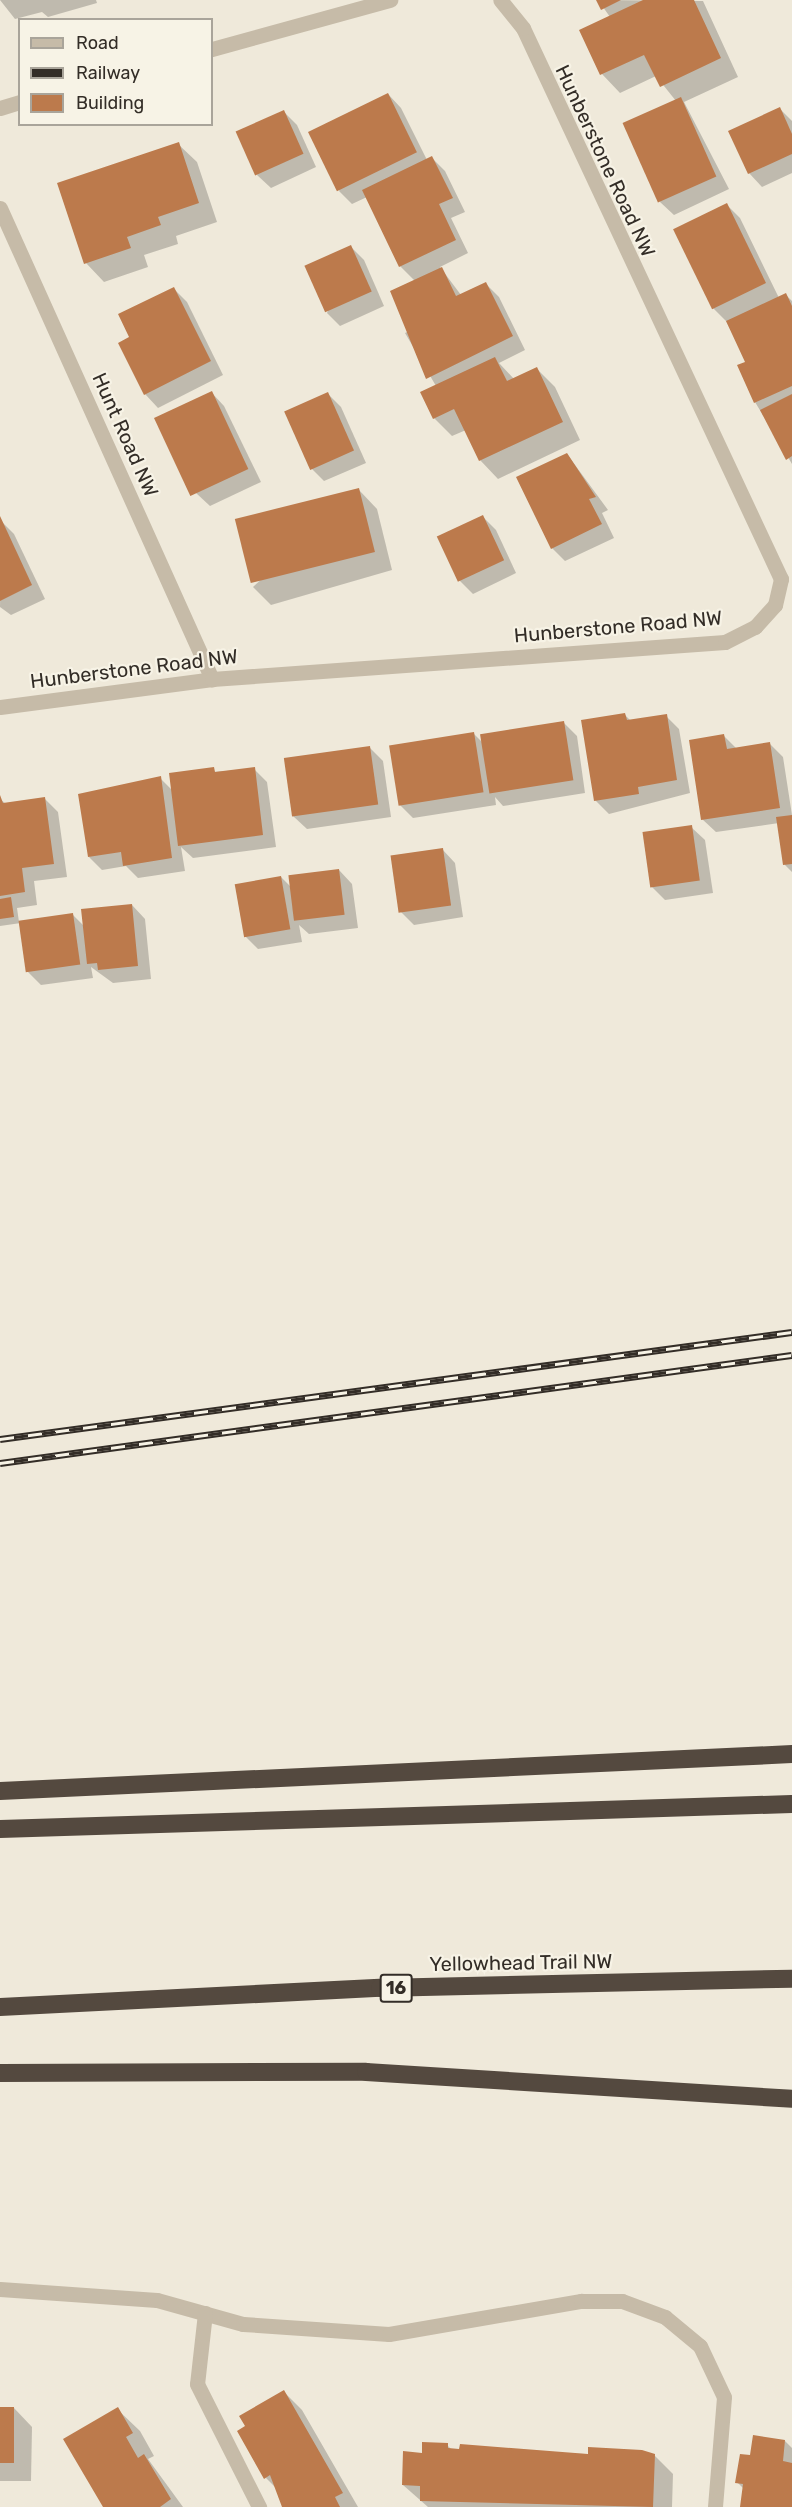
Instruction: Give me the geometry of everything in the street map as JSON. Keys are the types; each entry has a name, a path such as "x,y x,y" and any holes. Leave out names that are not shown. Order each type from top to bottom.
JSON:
{"highway":[{"path":"0,1791 792,1754"},
{"path":"0,1829 792,1804"},
{"name":"Yellowhead Trail NW","path":"0,2007 380,1988 792,1979"},
{"path":"0,2073 366,2072 792,2099"}],"street":[{"path":"213,49 390,0"},
{"name":"Hunberstone Road NW","path":"0,707 212,679 725,642 755,627 775,604 781,579 523,28 500,0"},
{"path":"0,108 18,103"},
{"name":"Hunt Road NW","path":"0,208 212,679"},
{"path":"0,2289 157,2300 243,2324 389,2334 581,2301 622,2301 665,2317 700,2346 724,2397 715,2507"},
{"path":"205,2313 196,2384 259,2507"}],"building":[{"path":"596,0 621,0 601,10"},
{"path":"643,0 694,0 721,58 660,87 644,55 600,75 579,30"},
{"path":"388,93 417,152 337,191 308,132"},
{"path":"681,97 716,176 658,203 623,123"},
{"path":"780,107 792,134 792,154 748,174 728,131"},
{"path":"284,110 304,154 255,175 236,132"},
{"path":"179,142 199,203 158,217 161,225 127,237 131,248 84,264 57,183"},
{"path":"432,156 453,198 439,204 456,240 399,267 362,190"},
{"path":"727,203 766,283 712,309 673,229"},
{"path":"351,245 372,292 325,312 304,266"},
{"path":"442,267 456,296 486,282 513,336 426,379 390,291"},
{"path":"174,287 211,361 144,395 118,343 129,337 118,314"},
{"path":"786,293 792,306 792,386 754,403 737,365 745,362 726,321"},
{"path":"495,357 507,381 537,367 563,422 479,461 454,409 433,419 420,392"},
{"path":"212,391 248,469 190,496 154,418"},
{"path":"328,392 354,450 310,470 284,412"},
{"path":"792,394 792,456 786,460 760,410"},
{"path":"567,453 596,497 589,499 602,524 551,549 516,477"},
{"path":"359,488 375,552 251,583 235,519"},
{"path":"483,515 504,560 458,582 437,537"},
{"path":"0,516 32,585 0,601"},
{"path":"625,713 627,720 667,714 677,780 638,787 639,794 594,801 581,720"},
{"path":"564,721 573,780 489,794 480,734"},
{"path":"474,732 484,792 399,806 389,745"},
{"path":"724,734 727,749 770,742 780,808 701,820 689,740"},
{"path":"370,746 378,804 292,817 284,758"},
{"path":"214,767 215,772 255,767 263,835 178,846 169,773"},
{"path":"161,776 172,858 123,866 121,852 88,857 78,794"},
{"path":"0,795 3,803 45,797 54,864 22,868 25,892 0,896"},
{"path":"792,815 792,864 783,865 776,817"},
{"path":"692,825 700,880 650,887 642,832"},
{"path":"443,848 451,905 399,913 391,855"},
{"path":"339,869 345,915 294,921 288,875"},
{"path":"281,876 290,929 244,937 235,884"},
{"path":"11,897 14,917 0,919 0,899"},
{"path":"132,904 138,966 98,970 97,963 87,964 81,909"},
{"path":"73,913 80,964 26,972 19,921"},
{"path":"284,2390 343,2493 335,2497 340,2507 282,2507 270,2475 264,2479 237,2431 245,2426 239,2416"},
{"path":"0,2407 14,2407 14,2463 0,2463"},
{"path":"118,2407 133,2433 126,2437 138,2458 144,2454 171,2499 160,2507 103,2507 63,2439"},
{"path":"753,2435 785,2440 783,2461 792,2463 792,2507 740,2507 743,2484 735,2483 740,2454 750,2455"},
{"path":"422,2442 448,2443 448,2448 459,2449 460,2444 588,2454 588,2447 642,2450 655,2454 653,2507 420,2501 420,2486 402,2485 403,2451 422,2453"}],"railway":[{"path":"0,1439 792,1332"},
{"path":"0,1463 792,1355"}]}
